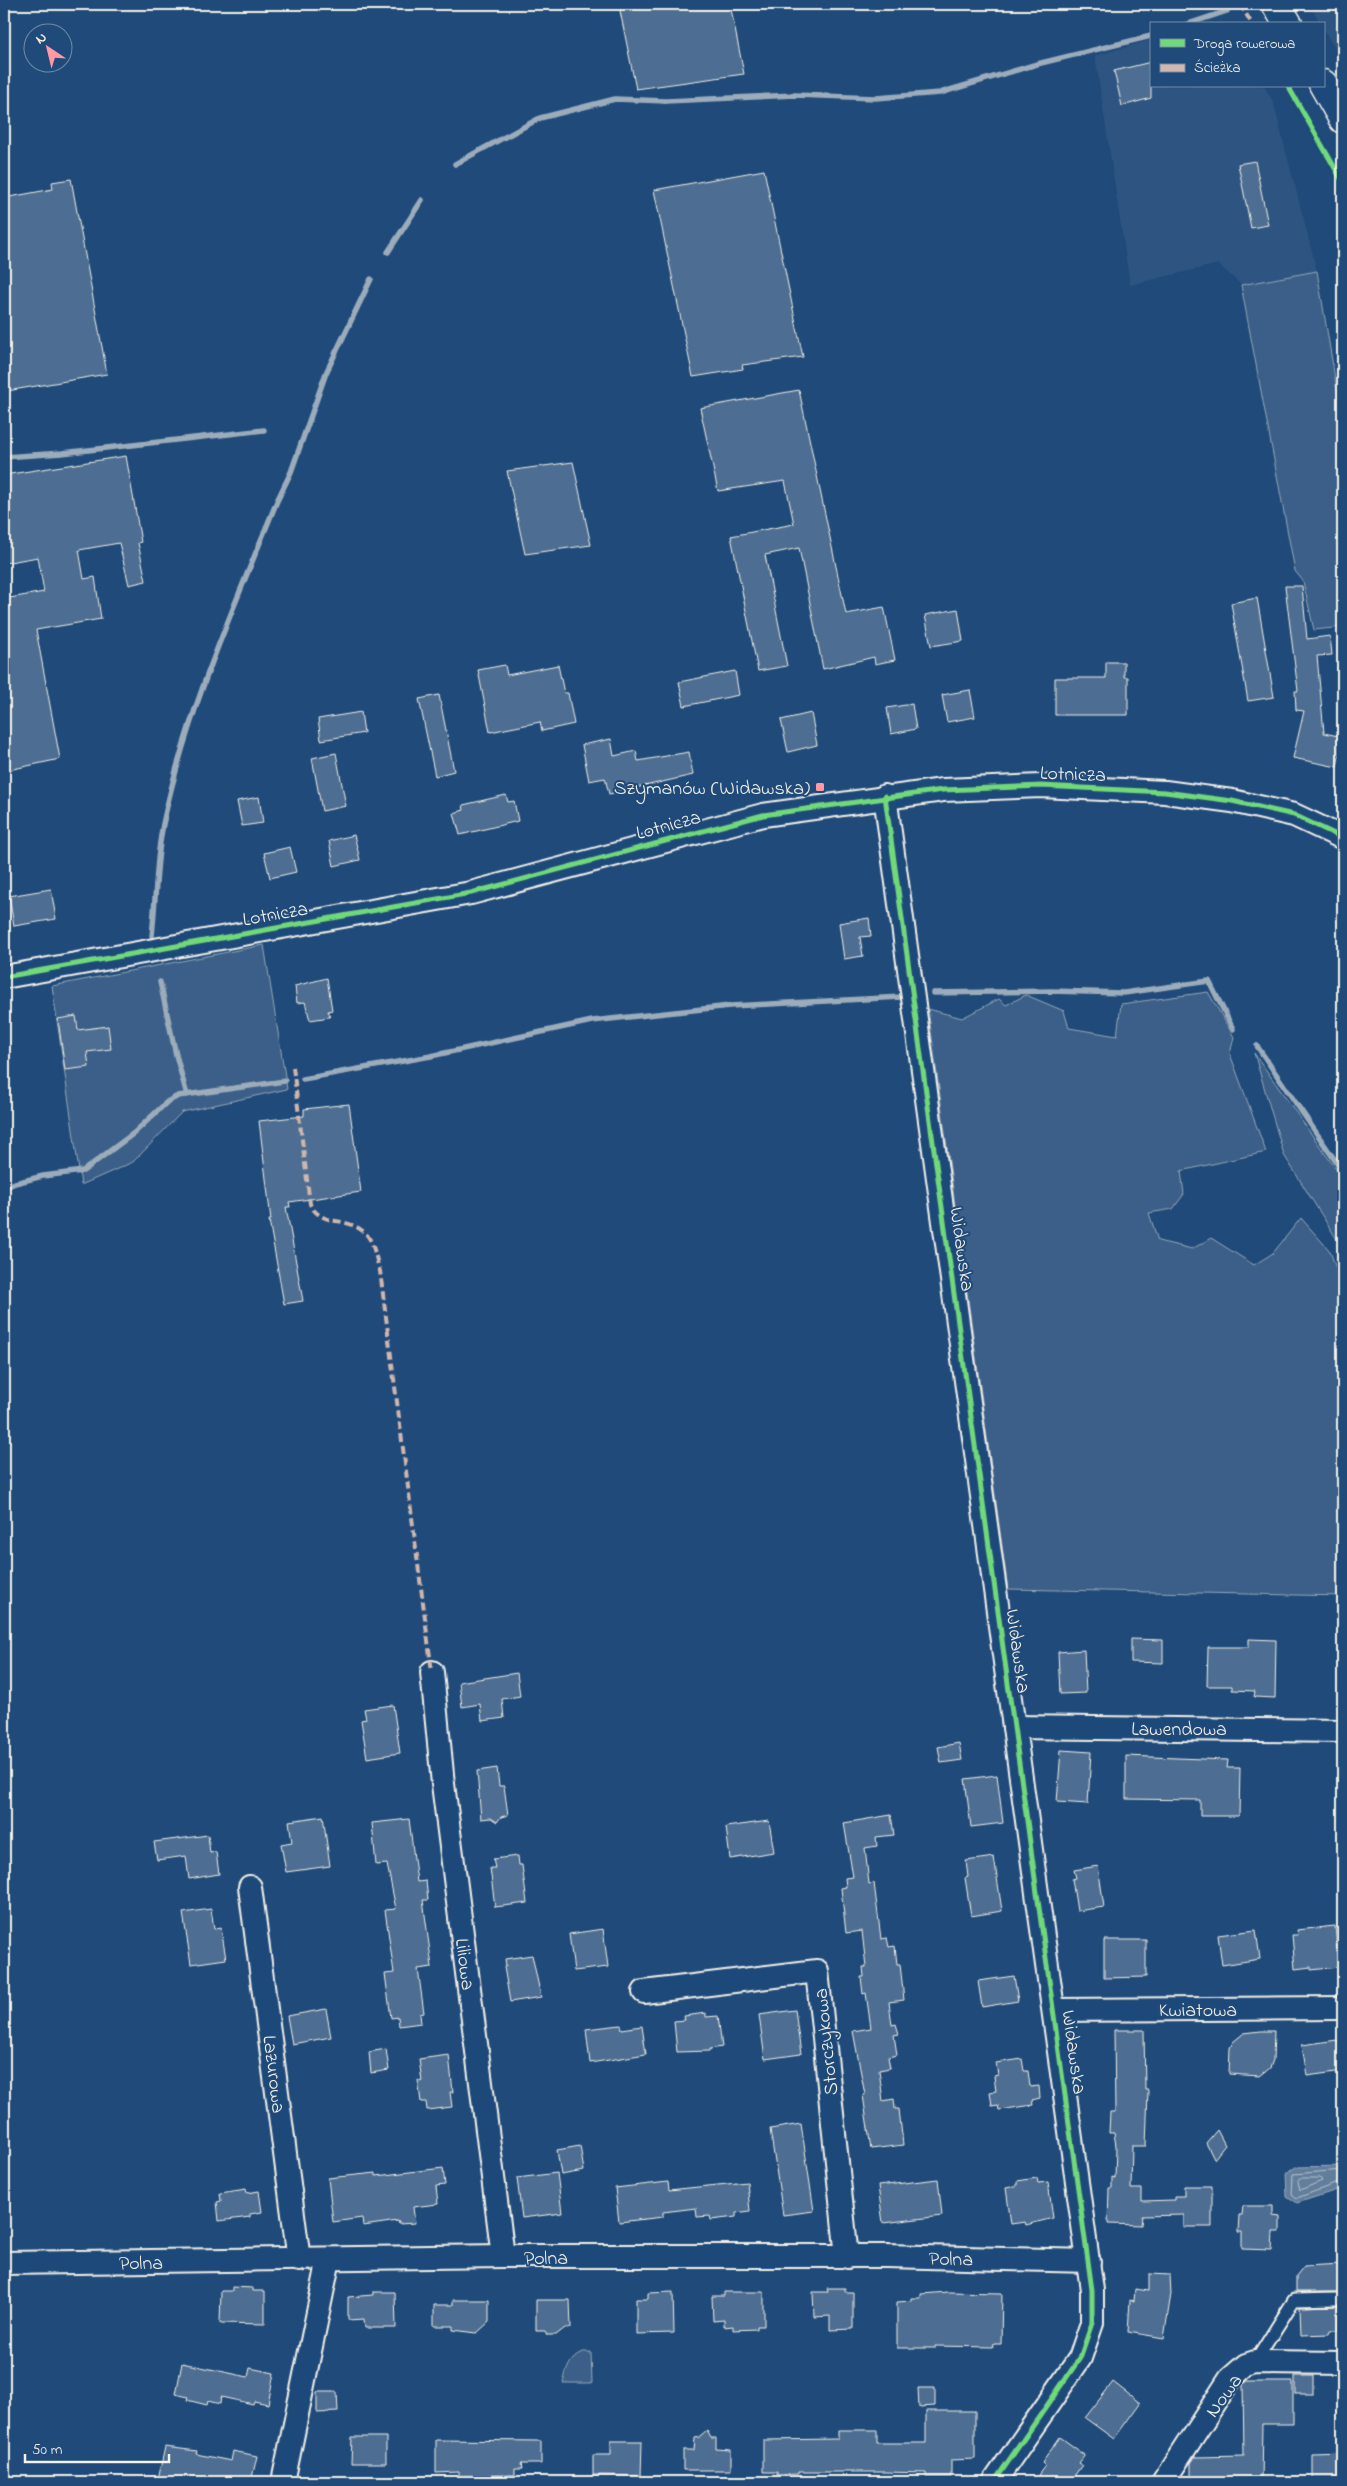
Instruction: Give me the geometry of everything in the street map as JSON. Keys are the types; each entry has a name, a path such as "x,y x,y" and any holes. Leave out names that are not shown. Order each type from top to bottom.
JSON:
{"main road":[{"path":"1276,4 1287,22"},
{"path":"1324,86 1343,118"}],"street":[{"name":"Lotnicza","path":"4,977 471,893 763,814 885,796 943,790 1041,786 1165,792 1232,801 1294,815 1343,838"},
{"name":"Widawska","path":"885,796 1092,2290 1092,2323 1080,2358 994,2482"},
{"name":"Liliowa","path":"432,1672 443,1784 503,2256"},
{"name":"Lawendowa","path":"1014,1727 1343,1731"},
{"name":"Lazurowa","path":"250,1888 299,2260"},
{"name":"Storczykowa","path":"644,1992 817,1971 847,2257"},
{"name":"Kwiatowa","path":"1054,2010 1343,2008"},
{"name":"Polna","path":"4,2263 329,2260 503,2256 847,2257 1089,2261"},
{"path":"283,2482 329,2260"},
{"name":"Nowa","path":"1163,2482 1230,2379 1246,2365 1255,2362 1343,2363"}],"lane":[{"path":"1255,2362 1294,2300 1336,2299"}],"shaded area":[{"path":"1309,4 1343,4 1343,63 1324,30 1324,22 1320,22"},
{"path":"1150,40 1150,88 1265,88 1273,101 1317,271 1241,285 1218,264 1130,285 1095,56"},
{"path":"1317,271 1343,426 1343,630 1342,627 1314,630 1303,581 1295,571 1241,285"},
{"path":"264,945 287,1089 182,1112 133,1162 81,1185 52,986"},
{"path":"1208,992 1234,1037 1230,1054 1266,1152 1181,1171 1184,1194 1173,1209 1149,1213 1158,1241 1192,1249 1211,1238 1254,1265 1273,1253 1301,1218 1330,1251 1343,1289 1343,1596 1008,1589 928,1009 962,1018 999,999 1006,1005 1026,995 1064,1011 1069,1028 1117,1036 1121,1004"},
{"path":"1254,1053 1343,1179 1343,1249 1284,1155"},
{"path":"583,2352 591,2352 592,2383 563,2383 569,2364"}],"water":[{"path":"1343,2166 1343,2185 1337,2190 1297,2203 1287,2196 1286,2173 1296,2167"}],"building":[{"path":"632,4 730,4 744,74 636,89 619,6"},
{"path":"1150,62 1151,98 1122,106 1114,71"},
{"path":"1255,161 1268,225 1251,228 1238,164"},
{"path":"764,170 803,357 742,365 743,369 693,377 654,190"},
{"path":"71,179 107,374 7,391 4,373 4,198 53,189 52,182"},
{"path":"799,390 846,614 884,607 895,660 875,664 874,657 823,669 799,548 765,555 787,666 758,671 731,536 794,524 785,481 718,491 700,408"},
{"path":"126,456 141,542 138,543 146,581 129,585 119,543 79,550 84,579 95,577 101,619 36,630 60,759 4,771 4,664 9,664 4,635 4,599 44,592 38,557 4,563 4,475"},
{"path":"573,462 591,545 525,554 507,471"},
{"path":"1285,586 1302,586 1307,639 1330,636 1332,655 1317,656 1324,733 1343,737 1343,757 1339,756 1337,767 1293,758 1304,711 1296,710 1295,691 1298,691"},
{"path":"1257,598 1274,697 1248,701 1231,603"},
{"path":"958,609 963,641 931,646 925,615"},
{"path":"1106,662 1124,662 1124,677 1128,677 1128,715 1055,715 1055,678 1106,678"},
{"path":"505,665 507,675 558,665 564,693 568,693 574,724 542,731 540,722 490,732 478,670"},
{"path":"735,671 739,695 684,706 679,682"},
{"path":"970,690 975,717 947,722 942,695"},
{"path":"439,695 454,771 435,776 419,699"},
{"path":"912,704 916,729 891,734 887,708"},
{"path":"361,712 364,733 321,740 318,719"},
{"path":"811,713 817,745 788,752 781,720"},
{"path":"611,739 614,756 636,751 638,761 689,752 693,775 609,794 605,778 589,781 582,745"},
{"path":"336,753 346,806 322,811 312,758"},
{"path":"506,795 508,802 514,801 518,821 460,835 454,813 464,810 463,805"},
{"path":"259,797 263,823 242,826 237,801"},
{"path":"354,835 360,860 334,866 329,841"},
{"path":"290,847 296,872 270,878 264,853"},
{"path":"51,889 56,919 14,926 9,896"},
{"path":"869,918 871,936 860,937 863,956 844,959 839,923"},
{"path":"327,978 332,1010 328,1011 330,1017 310,1020 305,1002 297,1003 295,986"},
{"path":"76,1016 78,1030 108,1026 111,1049 87,1052 89,1067 65,1070 58,1019"},
{"path":"349,1104 361,1192 289,1202 290,1207 286,1207 303,1301 284,1304 269,1220 271,1220 259,1121 304,1116 304,1109"},
{"path":"1131,1639 1163,1640 1163,1663 1131,1662"},
{"path":"1249,1639 1276,1640 1275,1698 1254,1697 1255,1691 1232,1690 1232,1686 1207,1686 1208,1647 1249,1647"},
{"path":"1084,1650 1086,1693 1060,1694 1058,1652"},
{"path":"517,1673 520,1696 502,1699 504,1718 482,1721 480,1704 462,1707 459,1682"},
{"path":"393,1705 400,1753 367,1758 361,1720 366,1719 364,1709"},
{"path":"959,1743 962,1760 941,1763 938,1747"},
{"path":"1061,1750 1091,1752 1088,1804 1057,1802"},
{"path":"1126,1756 1228,1760 1227,1768 1240,1768 1239,1816 1200,1816 1200,1800 1126,1799"},
{"path":"497,1768 499,1786 504,1786 508,1815 501,1817 497,1822 491,1818 481,1819 477,1771"},
{"path":"997,1775 1003,1823 971,1827 965,1779"},
{"path":"891,1815 894,1835 876,1837 877,1846 865,1848 869,1884 874,1883 881,1939 887,1938 889,1947 895,1946 897,1964 900,1964 904,2000 889,2002 892,2025 896,2024 899,2034 894,2035 897,2055 888,2057 890,2068 879,2070 883,2101 894,2099 895,2109 899,2109 903,2145 871,2149 863,2095 865,2095 853,2031 871,2028 866,1993 863,1994 861,1977 864,1977 863,1967 866,1967 862,1931 846,1933 841,1888 846,1887 845,1878 853,1877 844,1823"},
{"path":"323,1816 330,1866 286,1872 281,1844 292,1842 289,1821"},
{"path":"409,1819 417,1882 426,1881 428,1900 423,1900 432,1967 418,1969 424,2013 420,2014 421,2023 399,2026 398,2017 391,2018 385,1974 394,1973 385,1910 396,1909 387,1864 376,1865 372,1823"},
{"path":"769,1821 774,1852 730,1859 726,1827"},
{"path":"208,1835 210,1853 216,1852 219,1874 189,1879 186,1856 157,1860 154,1842"},
{"path":"518,1856 519,1865 522,1865 527,1903 495,1907 490,1868 495,1868 493,1859"},
{"path":"994,1857 1002,1911 971,1916 965,1878 968,1877 966,1861"},
{"path":"1098,1866 1104,1907 1077,1911 1072,1879 1076,1878 1074,1870"},
{"path":"211,1909 214,1929 221,1928 226,1959 191,1964 183,1913"},
{"path":"1335,1926 1339,1967 1311,1970 1311,1967 1295,1969 1292,1935 1298,1935 1297,1930"},
{"path":"603,1929 608,1967 574,1971 569,1934"},
{"path":"1256,1930 1260,1959 1222,1965 1218,1935"},
{"path":"1104,1940 1146,1940 1146,1977 1104,1978"},
{"path":"532,1955 541,1997 510,2002 504,1967 506,1966 505,1959"},
{"path":"1014,1976 1018,2001 982,2007 978,1981"},
{"path":"326,2009 331,2037 292,2044 287,2016"},
{"path":"795,2010 801,2054 765,2059 759,2015"},
{"path":"706,2013 706,2017 718,2016 722,2047 710,2049 710,2051 677,2052 674,2021 685,2020 684,2016"},
{"path":"621,2025 622,2029 642,2026 646,2054 590,2063 586,2029"},
{"path":"1114,2030 1144,2030 1145,2090 1148,2090 1146,2146 1132,2146 1131,2189 1142,2189 1142,2201 1174,2200 1174,2196 1184,2196 1184,2186 1212,2186 1212,2227 1184,2227 1184,2215 1142,2216 1141,2225 1108,2224 1109,2188 1112,2188 1112,2177 1115,2178 1116,2146 1114,2133 1109,2133 1110,2112 1115,2112"},
{"path":"1274,2031 1273,2060 1270,2068 1260,2076 1229,2074 1230,2048 1233,2042 1244,2033"},
{"path":"1337,2040 1337,2042 1343,2041 1343,2071 1307,2076 1302,2045"},
{"path":"386,2049 389,2070 371,2073 369,2052"},
{"path":"449,2055 453,2092 450,2092 452,2107 427,2110 426,2102 421,2102 418,2080 422,2082 419,2059"},
{"path":"1022,2059 1024,2071 1028,2071 1030,2087 1039,2086 1040,2098 1032,2100 1033,2105 999,2110 998,2105 992,2106 990,2092 996,2091 994,2076 998,2075 996,2063"},
{"path":"801,2124 814,2211 783,2215 770,2129"},
{"path":"1217,2130 1225,2145 1214,2159 1206,2143"},
{"path":"580,2146 584,2171 561,2175 557,2150"},
{"path":"443,2168 445,2185 436,2186 438,2204 413,2207 415,2223 399,2224 398,2221 363,2226 362,2218 333,2222 328,2178 376,2173 376,2176"},
{"path":"557,2173 562,2213 522,2218 517,2178"},
{"path":"1037,2178 1038,2183 1048,2182 1053,2218 1026,2225 1025,2222 1011,2224 1006,2188 1017,2186 1017,2181"},
{"path":"938,2179 942,2216 883,2223 878,2186"},
{"path":"668,2182 669,2190 747,2182 750,2211 736,2213 736,2217 711,2220 710,2216 697,2217 696,2208 663,2212 663,2217 619,2222 615,2188"},
{"path":"246,2189 247,2193 259,2191 262,2212 250,2214 250,2217 219,2221 217,2202 221,2201 220,2193"},
{"path":"1243,2206 1273,2206 1273,2216 1280,2217 1280,2232 1273,2232 1272,2250 1242,2249 1242,2232 1238,2232 1239,2215 1242,2215"},
{"path":"1343,2264 1343,2296 1336,2292 1296,2292 1296,2276 1304,2266"},
{"path":"1149,2274 1170,2275 1171,2294 1164,2338 1128,2332 1130,2300 1134,2301 1135,2289 1149,2291"},
{"path":"232,2287 253,2288 253,2291 265,2291 265,2324 220,2323 221,2291 232,2291"},
{"path":"827,2288 845,2288 845,2292 853,2292 853,2329 830,2330 830,2316 814,2317 813,2292 828,2292"},
{"path":"373,2292 395,2292 396,2328 365,2328 364,2319 348,2320 348,2297 373,2295"},
{"path":"673,2292 674,2333 636,2334 636,2299 648,2299 648,2293"},
{"path":"724,2292 764,2292 764,2326 757,2326 757,2329 733,2330 733,2326 724,2327 724,2320 713,2321 712,2296 724,2296"},
{"path":"948,2292 1002,2293 1001,2343 994,2343 993,2347 935,2346 935,2348 897,2348 897,2302 911,2301 911,2298 921,2298 921,2294"},
{"path":"453,2300 489,2300 489,2322 477,2333 453,2330 453,2326 434,2326 434,2305 453,2305"},
{"path":"536,2300 570,2300 571,2328 565,2328 556,2335 547,2335 545,2331 536,2331"},
{"path":"1338,2306 1338,2330 1330,2330 1329,2334 1301,2335 1300,2307"},
{"path":"182,2363 248,2377 250,2368 274,2373 268,2404 254,2401 253,2404 221,2397 220,2404 208,2401 207,2405 187,2400 188,2397 176,2394"},
{"path":"1295,2376 1313,2376 1313,2394 1295,2394"},
{"path":"1113,2382 1140,2403 1114,2439 1085,2418"},
{"path":"1246,2382 1293,2382 1293,2424 1262,2424 1261,2482 1191,2482 1191,2463 1195,2457 1244,2456 1243,2385"},
{"path":"918,2388 935,2388 935,2406 919,2407"},
{"path":"317,2392 337,2392 338,2412 317,2413"},
{"path":"926,2411 975,2411 975,2459 951,2460 951,2477 926,2477 926,2473 798,2472 798,2474 777,2475 777,2472 763,2472 763,2440 838,2439 838,2430 877,2430 877,2443 926,2443"},
{"path":"707,2431 711,2438 716,2438 716,2449 731,2450 731,2470 683,2470 683,2450 694,2450 695,2438 700,2437"},
{"path":"352,2437 386,2437 386,2463 351,2463"},
{"path":"1060,2437 1085,2455 1079,2463 1082,2465 1070,2482 1048,2482 1038,2475 1045,2466 1042,2463"},
{"path":"436,2440 541,2441 541,2464 521,2464 522,2469 515,2469 515,2475 459,2476 459,2472 436,2473"},
{"path":"611,2441 642,2441 641,2476 593,2475 593,2455 611,2455"},
{"path":"165,2447 197,2451 196,2454 231,2461 233,2451 257,2456 251,2482 227,2482 204,2478 203,2482 175,2482 158,2479"},
{"path":"1343,2454 1343,2482 1313,2482 1313,2455"}],"waterway":[{"path":"1194,22 1227,11"},
{"path":"455,164 540,118 615,99 666,101 795,95 876,98 940,93 1037,64 1150,36"},
{"path":"388,252 422,200"},
{"path":"152,936 162,829 175,774 200,695 229,617 291,472 326,373 371,279"},
{"path":"4,457 62,453 264,430"},
{"path":"933,993 1051,991 1124,993 1209,981 1233,1029"},
{"path":"160,982 187,1095"},
{"path":"303,1079 431,1056 592,1021 730,1006 902,997"},
{"path":"1257,1046 1343,1172"},
{"path":"4,1188 15,1183 43,1176 83,1171 134,1133 167,1102 178,1096 285,1081"},
{"path":"1336,1162 1343,1155"}],"marked path":[{"path":"1240,4 1251,22"},
{"path":"293,1067 310,1204 321,1216 359,1228 366,1234 373,1246 380,1271 432,1672"}],"cycle path":[{"path":"1289,88 1343,182"},
{"path":"4,977 471,893 763,815 943,790 1041,786 1165,792 1232,801 1294,815 1343,838"},
{"path":"885,796 1092,2290 1092,2323 1080,2358 994,2482"}],"place":[{"name":"Szymanów (Widawska)","path":"820,787"}]}
